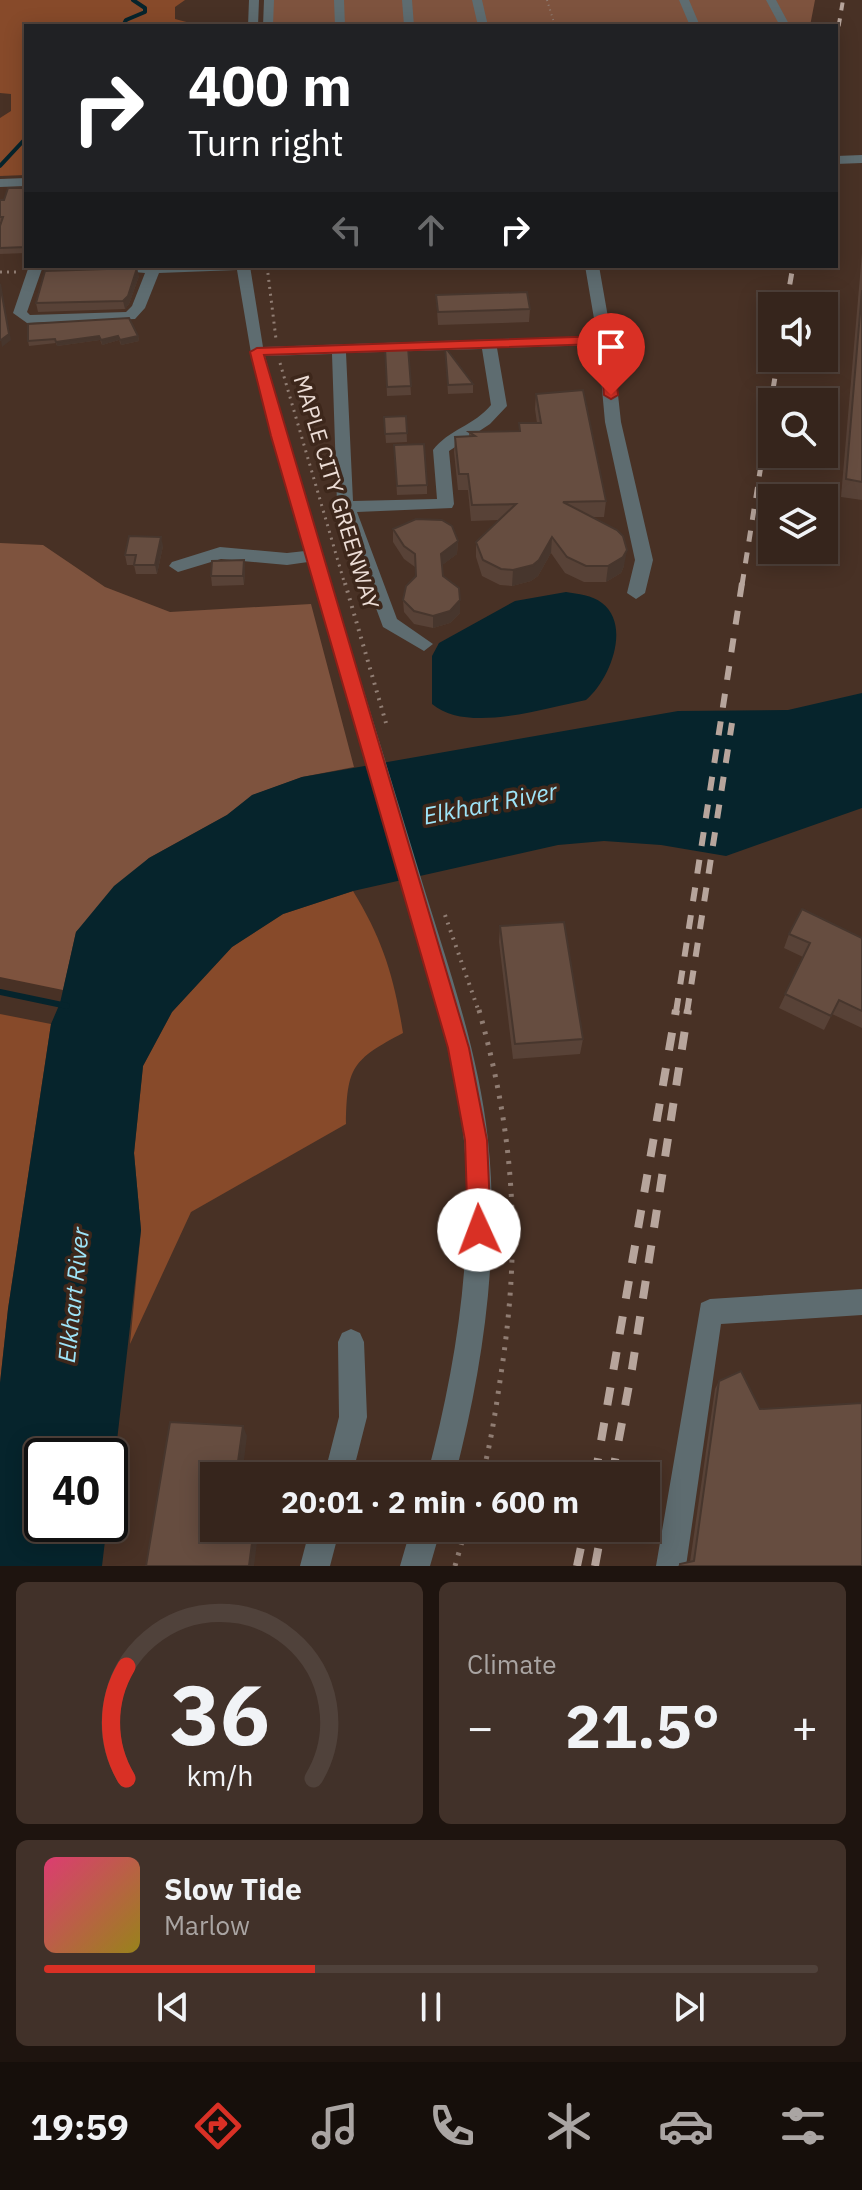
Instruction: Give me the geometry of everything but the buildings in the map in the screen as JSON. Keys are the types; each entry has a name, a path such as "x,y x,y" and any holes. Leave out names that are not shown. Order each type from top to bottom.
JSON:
{"street":[{"path":"253,24 254,0"},
{"path":"268,24 269,0"},
{"path":"339,0 340,24"},
{"path":"407,0 409,24"},
{"path":"477,0 483,24"},
{"path":"684,0 694,24"},
{"path":"771,0 784,24"},
{"path":"838,160 862,159"},
{"path":"2,183 24,182"},
{"path":"123,270 183,268"},
{"path":"243,268 257,352 314,556 376,728 422,918 458,1048 476,1140 479,1230 474,1315 455,1425 445,1462"},
{"path":"592,268 605,340 613,422 644,560 636,593"},
{"path":"40,270 22,309 22,317 34,320 124,317 134,312 153,269"},
{"path":"257,352 605,340"},
{"path":"347,507 446,504 441,450 447,441 479,426 499,406 489,344"},
{"path":"339,349 342,487 347,507 389,623 424,644"},
{"path":"178,566 220,553 287,559 314,556"},
{"path":"671,1566 710,1312 862,1302"},
{"path":"342,1462 353,1417 351,1342"},
{"path":"315,1566 321,1542"},
{"path":"415,1566 422,1542"}],"path":[{"path":"547,0 554,24"},
{"name":"MAPLE CITY GREENWAY","path":"267,268 271,317 278,351 376,728"},
{"path":"455,1566 462,1542"}],"shaded area":[{"path":"0,0 185,0 175,7 175,19 194,24 24,24 24,175 0,176 0,118 11,111 11,94 0,93"},
{"path":"267,0 815,0 810,24 266,24"},
{"path":"0,543 43,545 105,587 170,612 311,604 354,767 302,777 253,795 227,815 149,858 76,932 63,990 0,977"},
{"path":"353,891 386,959 403,1033 373,1051 356,1067 348,1090 346,1124 191,1212 130,1344 141,1230 134,1153 143,1066 172,1012 232,947 283,914"},
{"path":"0,1014 51,1024 8,1309 0,1383"}],"water":[{"path":"566,592 598,600 611,613 615,625 614,653 609,667 586,700 528,713 485,718 447,713 432,704 432,656 439,643 515,601"},
{"name":"Elkhart River","path":"862,693 862,808 726,856 661,845 604,841 558,845 353,891 283,914 232,947 172,1012 143,1066 134,1153 141,1230 117,1438 24,1438 24,1542 105,1542 102,1566 0,1566 0,1383 8,1309 51,1024 60,1003 76,932 114,886 149,858 227,815 252,795 302,777 678,711 788,710"}],"waterway":[{"path":"124,24 126,20 145,12 145,8 133,0"},
{"path":"0,166 24,140"},
{"path":"0,992 67,1006"}],"railway":[{"path":"838,30 843,0"},
{"path":"788,292 793,268"},
{"path":"742,585 776,372"},
{"path":"676,1012 742,583"},
{"path":"687,1012 732,723"},
{"path":"597,1462 676,1010"},
{"path":"615,1462 688,1010"},
{"path":"577,1566 582,1542"},
{"path":"595,1566 599,1542"}],"route":[{"path":"479,1230 476,1140 458,1048 257,352 605,340 611,395"}]}
